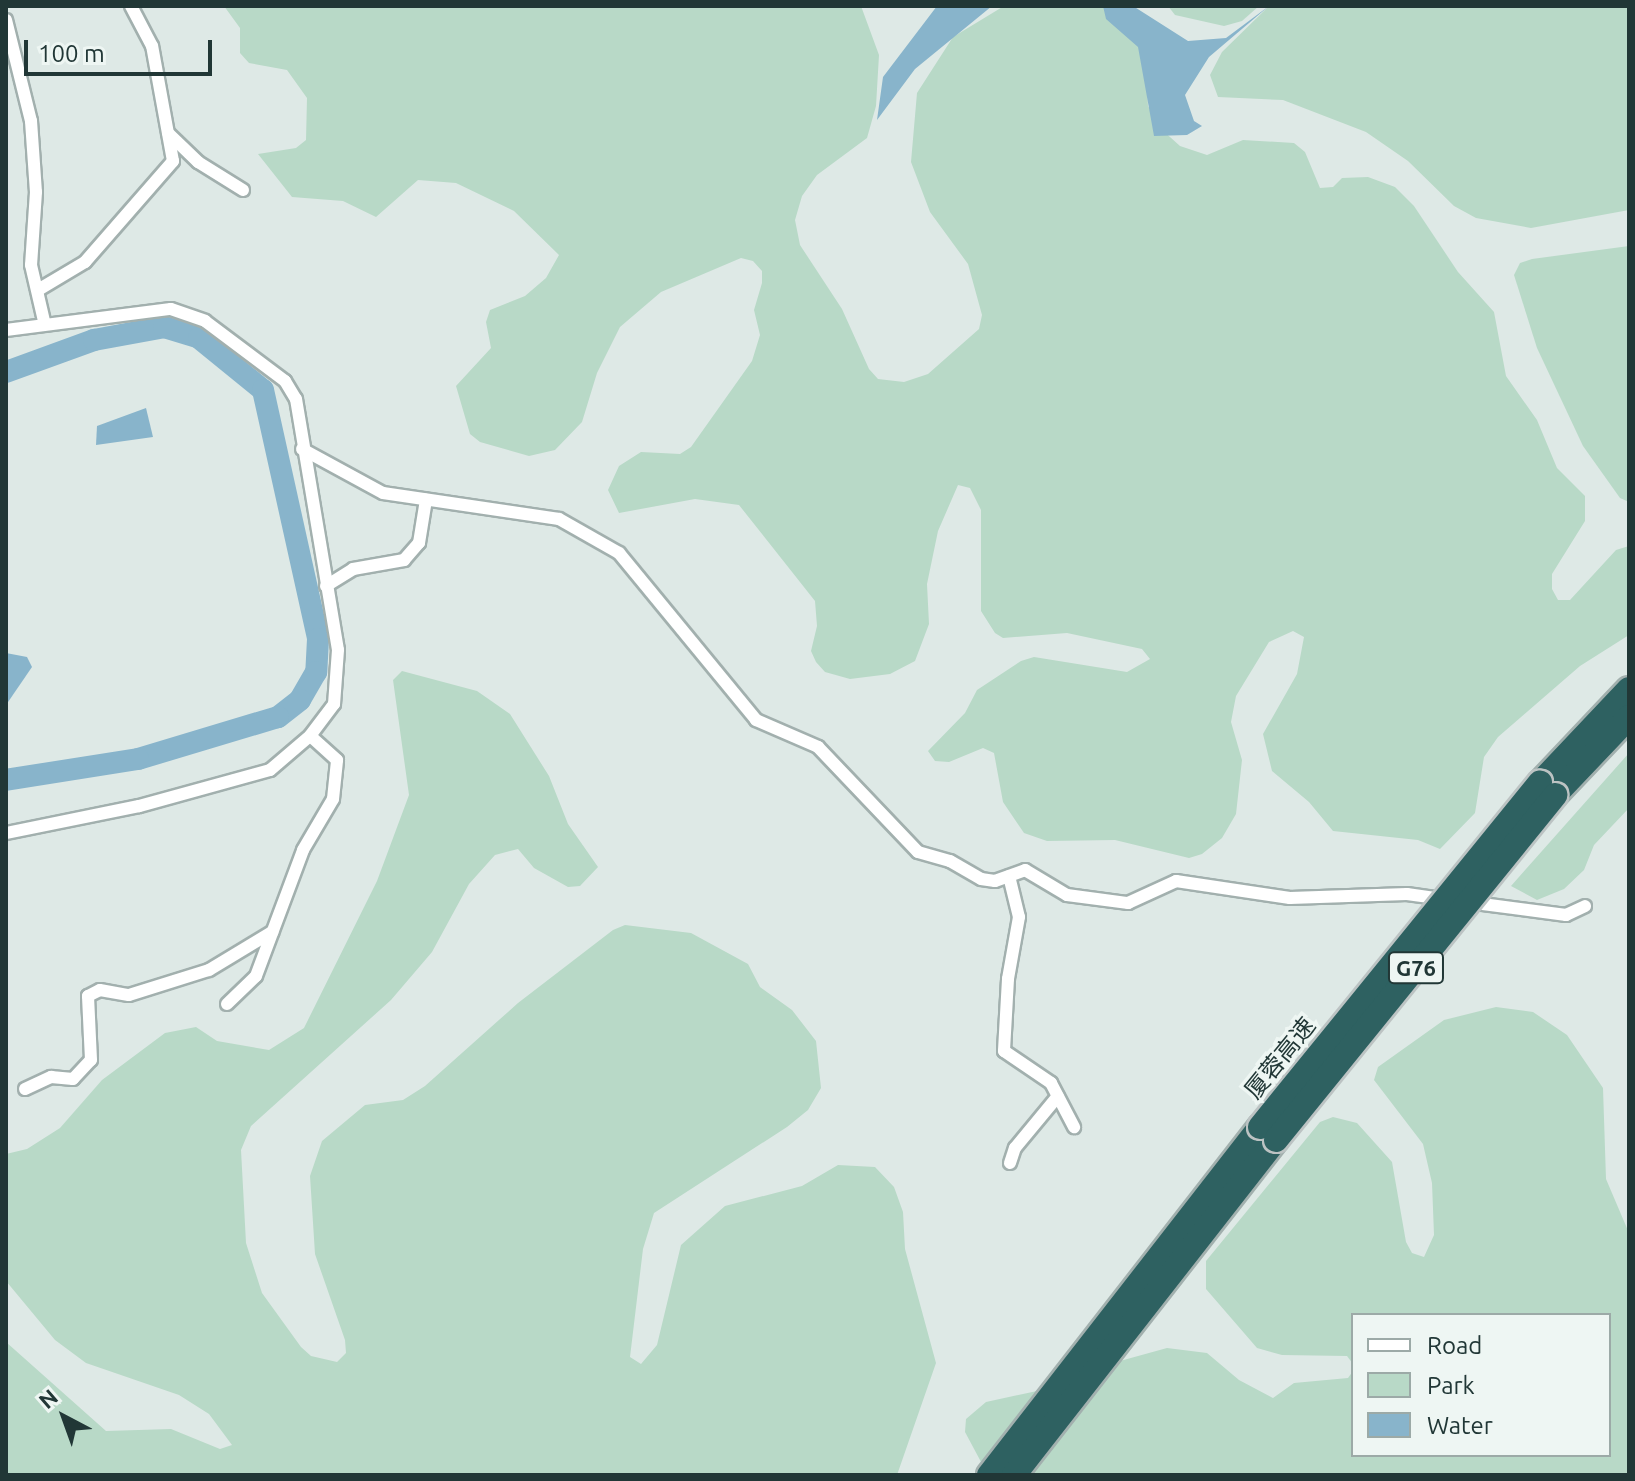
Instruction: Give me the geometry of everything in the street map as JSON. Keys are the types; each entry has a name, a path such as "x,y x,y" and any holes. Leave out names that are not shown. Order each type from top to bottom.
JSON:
{"highway":[{"name":"厦蓉高速","path":"989,1475 1629,689"},
{"name":"厦蓉高速","path":"1547,789 1629,717"},
{"name":"厦蓉高速","path":"1014,1475 1229,1182"}],"street":[{"path":"38,290 85,262 173,161 152,46 131,6"},
{"path":"6,20 31,121 36,235 31,265 44,321"},
{"path":"168,133 198,162 243,190"},
{"path":"6,330 44,321 78,323 137,310 171,309 205,321 285,381 296,399 338,650 334,704 310,736 270,770 126,810 6,833"},
{"path":"302,449 383,493 559,519 619,553 756,720 818,747 918,852 950,861 981,879 1009,876 1025,870 1067,895 1128,903 1176,881 1290,898 1407,894 1566,915 1585,906"},
{"path":"326,586 353,569 404,560 419,543 426,500"},
{"path":"227,1004 256,976 303,850 333,799 337,760 310,736"},
{"path":"1009,876 1019,917 1008,979 1004,1051 1051,1083 1074,1127"},
{"path":"25,1089 51,1077 73,1079 91,1060 88,996 100,990 129,995 209,970 272,932"},
{"path":"1010,1163 1015,1148 1058,1096"}],"green space":[{"path":"224,6 861,6 879,55 876,106 867,138 817,175 802,196 795,220 800,245 842,309 869,369 878,379 904,382 928,374 979,329 982,315 968,264 930,212 911,162 917,93 953,37 1004,6 1114,6 1145,53 1148,106 1160,128 1180,146 1207,155 1243,140 1294,143 1305,152 1320,188 1333,187 1342,178 1368,177 1395,187 1414,206 1458,272 1494,312 1506,376 1537,420 1557,468 1585,496 1585,521 1552,574 1552,589 1558,600 1570,600 1616,550 1629,546 1629,635 1580,666 1498,737 1484,757 1475,813 1440,849 1418,840 1333,831 1309,802 1272,771 1263,734 1297,674 1304,637 1293,631 1269,642 1236,696 1231,722 1242,760 1236,814 1222,838 1202,854 1189,858 1115,840 1047,841 1024,833 1003,802 994,753 983,748 949,762 935,761 928,751 965,713 977,690 1021,661 1034,657 1127,672 1150,659 1142,649 1067,633 1003,638 995,633 981,611 981,510 970,488 958,485 938,531 927,584 929,624 915,661 890,674 850,679 825,672 816,662 811,651 817,626 815,601 739,505 695,499 619,513 608,490 619,466 641,452 680,454 691,447 752,361 760,335 754,310 762,283 762,271 753,261 741,258 661,292 620,327 597,373 582,422 555,450 529,456 480,442 470,434 456,386 491,348 486,322 490,310 525,296 546,278 559,255 514,211 456,183 418,180 376,217 343,201 292,197 258,154 296,148 306,140 307,98 287,70 249,63 240,53 240,28"},
{"path":"1168,6 1259,6 1242,21 1224,26 1175,15"},
{"path":"1269,6 1629,6 1629,210 1531,228 1476,218 1454,206 1408,161 1366,132 1283,100 1218,97 1210,75 1222,52"},
{"path":"1629,246 1629,502 1620,498 1583,446 1537,348 1514,275 1520,263 1532,259"},
{"path":"402,671 477,691 510,714 549,776 568,824 598,867 580,886 568,887 534,868 518,849 495,855 469,884 432,952 391,1000 251,1126 241,1150 246,1243 262,1293 301,1347 311,1356 337,1362 346,1353 345,1340 315,1254 310,1176 322,1141 365,1105 403,1100 425,1086 518,1003 613,930 625,925 691,933 748,964 760,987 792,1010 816,1041 821,1088 808,1110 787,1127 654,1213 643,1249 630,1357 641,1364 657,1345 681,1245 725,1206 802,1186 838,1165 875,1167 894,1187 903,1212 905,1249 936,1363 897,1475 6,1475 6,1342 106,1431 171,1429 220,1449 232,1445 209,1414 179,1395 86,1363 55,1340 6,1281 6,1154 27,1149 60,1128 102,1080 165,1033 196,1027 217,1041 269,1050 304,1028 377,881 409,795 393,680"},
{"path":"1629,753 1629,808 1594,845 1584,870 1564,889 1537,900 1511,886"},
{"path":"1496,1007 1533,1012 1567,1035 1603,1088 1606,1179 1629,1233 1629,1475 988,1475 965,1432 966,1419 986,1402 1037,1391 1073,1374 1167,1348 1207,1353 1239,1380 1273,1398 1294,1383 1348,1378 1351,1374 1351,1457 1611,1457 1611,1313 1351,1313 1351,1361 1347,1356 1282,1355 1257,1348 1206,1289 1206,1261 1320,1122 1333,1117 1357,1123 1392,1162 1406,1242 1412,1253 1424,1257 1434,1235 1432,1183 1423,1144 1374,1080 1378,1067 1444,1020"}],"water":[{"path":"937,6 992,6 915,69 877,120 883,77"},
{"path":"1103,6 1133,6 1188,41 1226,38 1269,6 1209,57 1185,95 1194,121 1202,126 1187,135 1154,136 1138,47 1106,19"},
{"path":"146,408 153,437 96,445 97,426"},
{"path":"6,653 27,657 32,667 6,705"}],"waterway":[{"path":"6,372 94,340 164,327 199,338 263,390 318,639 316,672 300,700 278,717 138,759 6,780"}]}
